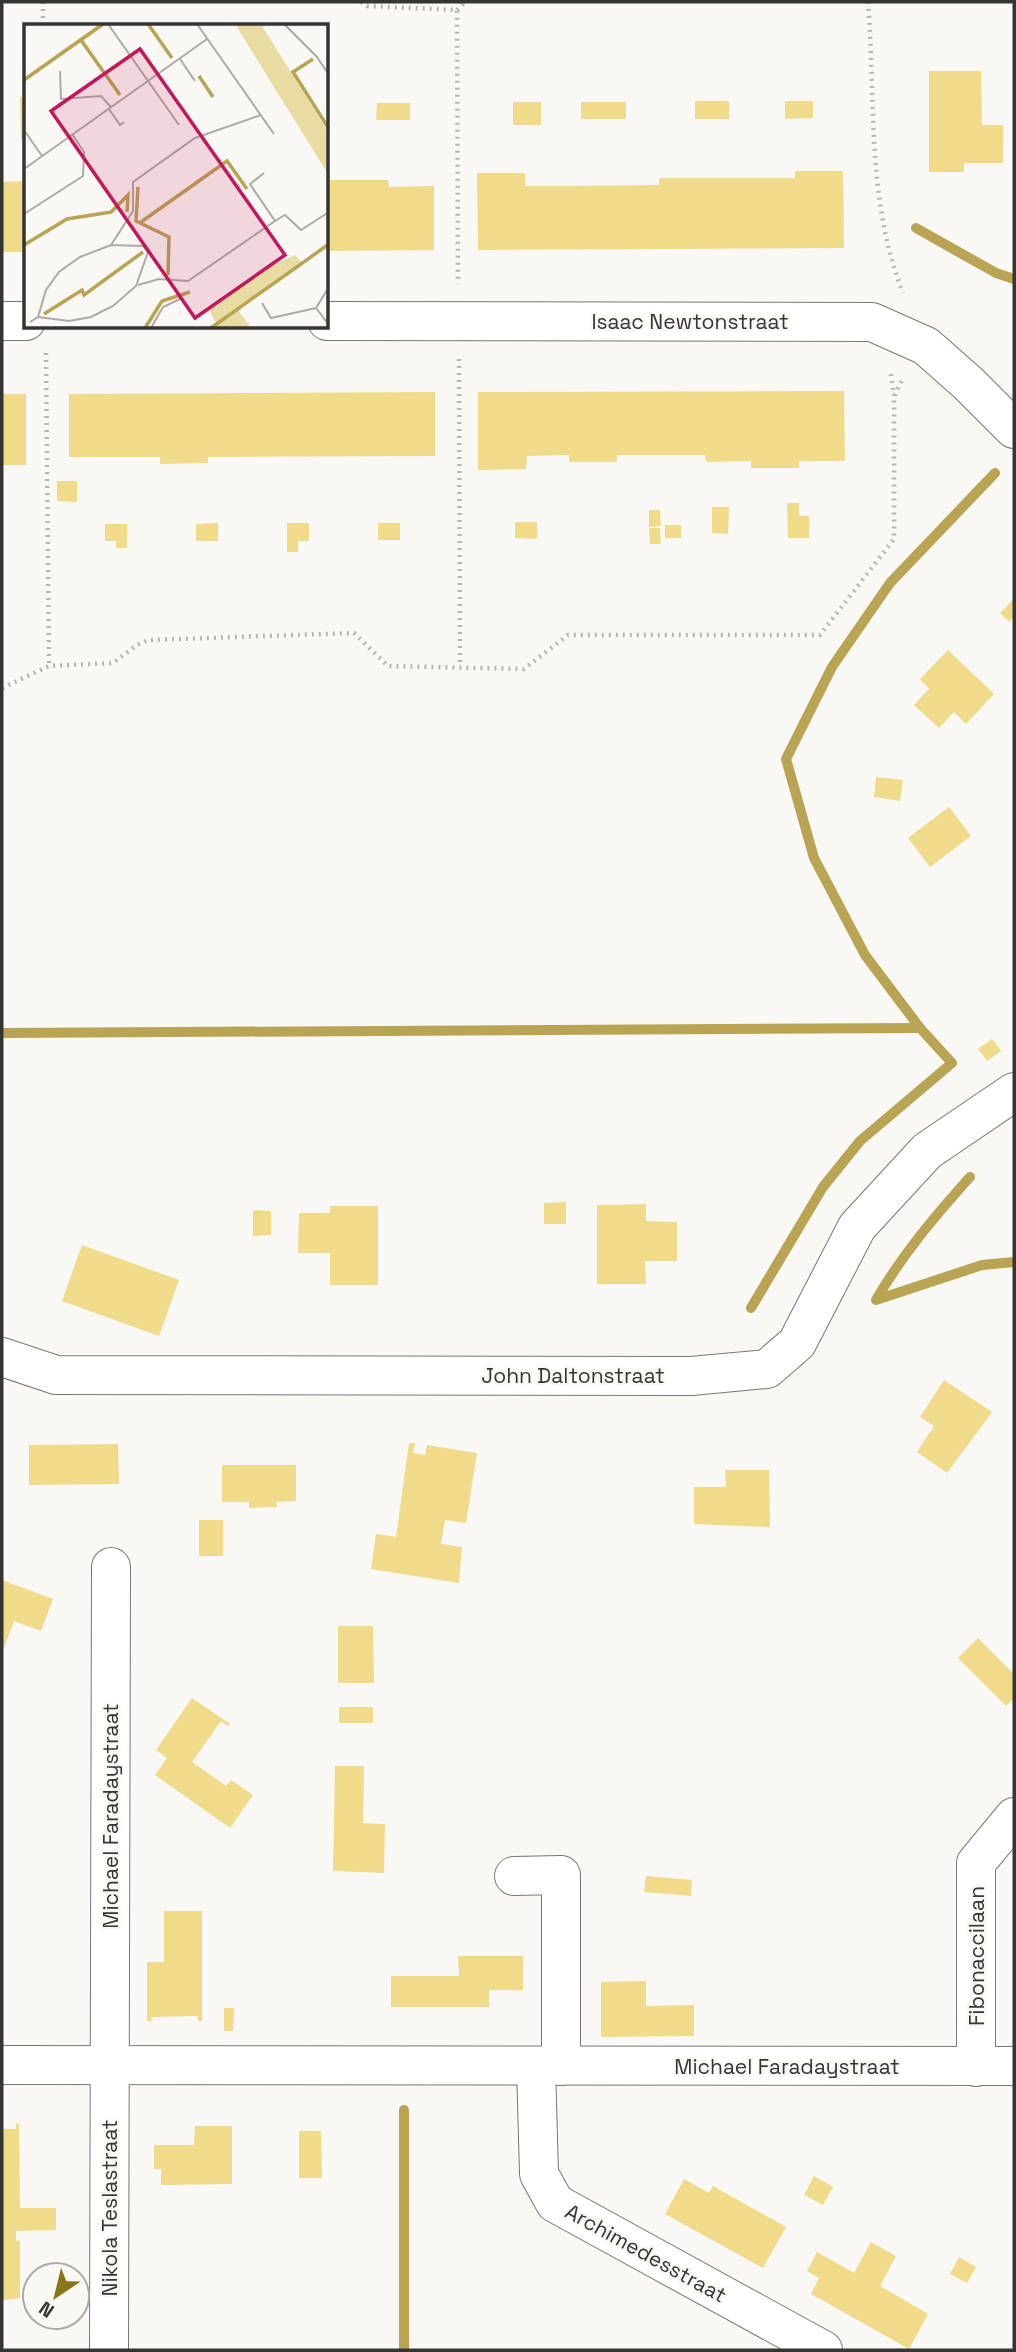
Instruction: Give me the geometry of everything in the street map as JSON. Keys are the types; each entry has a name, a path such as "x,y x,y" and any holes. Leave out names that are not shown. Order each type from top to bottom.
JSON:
{"street":[{"path":"2,321 24,327"},
{"name":"Isaac Newtonstraat","path":"329,321 872,322 910,338 969,384 1014,429"},
{"name":"John Daltonstraat","path":"2,1357 56,1375 691,1376 767,1369 797,1343 857,1227 927,1152 1014,1092"},
{"name":"Michael Faradaystraat","path":"110,2065 111,1567"},
{"name":"Fibonaccilaan","path":"976,2067 976,1863 1014,1817"},
{"path":"514,1876 561,1875 548,2066"},
{"name":"Nikola Teslastraat","path":"109,2350 110,2065"},
{"name":"Michael Faradaystraat","path":"2,2066 1014,2066"},
{"name":"Archimedesstraat","path":"548,2066 539,2174 555,2203 823,2350"}],"path":[{"path":"43,2 43,24"},
{"path":"457,10 465,2"},
{"path":"868,2 879,210 890,261 903,296 910,338 905,373 894,397"},
{"path":"36,331 49,666"},
{"path":"2,688 49,666 113,663 148,640 354,633 388,666 524,669 568,635 820,635 894,539 894,397 890,349 910,338"}],"building":[{"path":"929,71 981,71 982,125 1003,125 1003,163 964,163 964,172 929,172"},
{"path":"20,97 24,97 24,139 21,139"},
{"path":"695,101 729,101 729,119 695,119"},
{"path":"785,101 813,101 813,118 785,119"},
{"path":"513,102 541,102 541,125 513,125"},
{"path":"581,102 626,102 626,119 581,119"},
{"path":"377,103 410,103 410,120 376,120"},
{"path":"795,171 843,171 844,248 478,250 477,173 525,173 525,186 569,186 659,185 659,178 795,178"},
{"path":"329,180 388,180 389,187 434,186 434,250 329,251"},
{"path":"24,181 24,252 2,252 2,182"},
{"path":"844,391 845,461 799,461 799,468 751,468 751,461 706,462 705,455 617,455 617,462 569,462 569,455 527,456 526,469 478,470 478,392"},
{"path":"435,392 435,456 208,457 208,463 160,464 160,457 69,457 69,394"},
{"path":"2,394 26,394 26,465 2,465"},
{"path":"57,481 77,481 77,502 57,501"},
{"path":"787,503 799,503 799,516 809,516 809,538 788,538"},
{"path":"712,507 729,507 728,534 712,533"},
{"path":"649,510 660,510 661,526 649,527"},
{"path":"515,522 537,522 537,539 515,538"},
{"path":"218,523 218,541 196,541 196,524"},
{"path":"287,523 309,523 309,541 298,541 298,552 287,552"},
{"path":"378,523 400,523 400,540 378,540"},
{"path":"105,524 127,524 127,548 116,548 116,541 105,541"},
{"path":"665,525 681,525 681,538 665,538"},
{"path":"649,528 660,528 661,544 650,544"},
{"path":"1014,599 1014,617 1009,622 1000,613"},
{"path":"948,650 994,694 966,724 954,712 939,728 914,705 929,689 920,679"},
{"path":"876,777 903,780 900,801 874,797"},
{"path":"949,807 971,836 930,867 908,838"},
{"path":"992,1039 1001,1051 987,1061 978,1049"},
{"path":"566,1202 566,1224 544,1224 544,1203"},
{"path":"646,1204 646,1221 677,1222 677,1261 645,1261 646,1284 597,1284 597,1205"},
{"path":"330,1206 378,1206 378,1285 330,1285 330,1253 298,1253 299,1213 330,1213"},
{"path":"253,1210 271,1211 271,1235 253,1236"},
{"path":"82,1245 179,1280 159,1336 62,1301"},
{"path":"944,1380 992,1412 947,1473 917,1452 934,1426 920,1417"},
{"path":"409,1443 415,1443 413,1453 425,1455 427,1445 477,1453 466,1523 445,1520 441,1544 462,1547 459,1583 371,1569 376,1534 396,1537"},
{"path":"118,1444 119,1484 29,1485 29,1445"},
{"path":"222,1465 296,1465 296,1501 276,1502 277,1507 249,1508 249,1502 222,1502"},
{"path":"725,1470 769,1470 770,1527 694,1524 694,1487 726,1487"},
{"path":"199,1520 223,1520 223,1556 199,1556"},
{"path":"2,1580 53,1599 41,1631 14,1621 2,1653"},
{"path":"338,1626 373,1626 374,1683 338,1683"},
{"path":"978,1638 1014,1674 1014,1698 1006,1706 958,1658"},
{"path":"192,1698 230,1724 228,1726 221,1721 192,1762 226,1786 231,1780 253,1795 230,1828 155,1775 167,1758 156,1750"},
{"path":"339,1707 373,1707 373,1723 339,1723"},
{"path":"335,1766 364,1766 363,1823 385,1824 384,1873 333,1871"},
{"path":"646,1876 692,1880 691,1896 644,1892"},
{"path":"164,1911 202,1911 202,2021 198,2021 198,2016 151,2017 152,2021 147,2021 147,1962 164,1962"},
{"path":"458,1956 523,1956 523,1990 489,1990 489,2007 391,2007 391,1976 459,1976"},
{"path":"646,1981 646,2006 694,2005 694,2036 601,2037 601,1982"},
{"path":"224,2008 234,2008 233,2031 224,2031"},
{"path":"19,2123 20,2208 56,2208 56,2230 16,2231 16,2241 20,2241 20,2298 5,2300 2,2299 2,2129 16,2129 16,2124"},
{"path":"195,2126 232,2126 232,2184 161,2185 161,2169 154,2169 154,2145 194,2145"},
{"path":"299,2131 321,2131 322,2178 299,2178"},
{"path":"814,2176 833,2187 823,2205 804,2195"},
{"path":"684,2179 709,2193 713,2186 786,2227 763,2268 665,2214"},
{"path":"871,2242 896,2256 880,2286 928,2314 909,2349 811,2294 819,2278 807,2271 817,2252 854,2273"},
{"path":"959,2257 976,2267 967,2283 950,2274"}],"waterway":[{"path":"916,228 996,273 1014,279"},
{"path":"751,1308 823,1187 860,1141 952,1063 920,1028 865,955 814,858 786,759 832,667 890,583 995,473"},
{"path":"2,1033 920,1028"},
{"path":"970,1177 920,1236 876,1300 982,1265 1014,1262"},
{"path":"404,2110 404,2350"}]}
